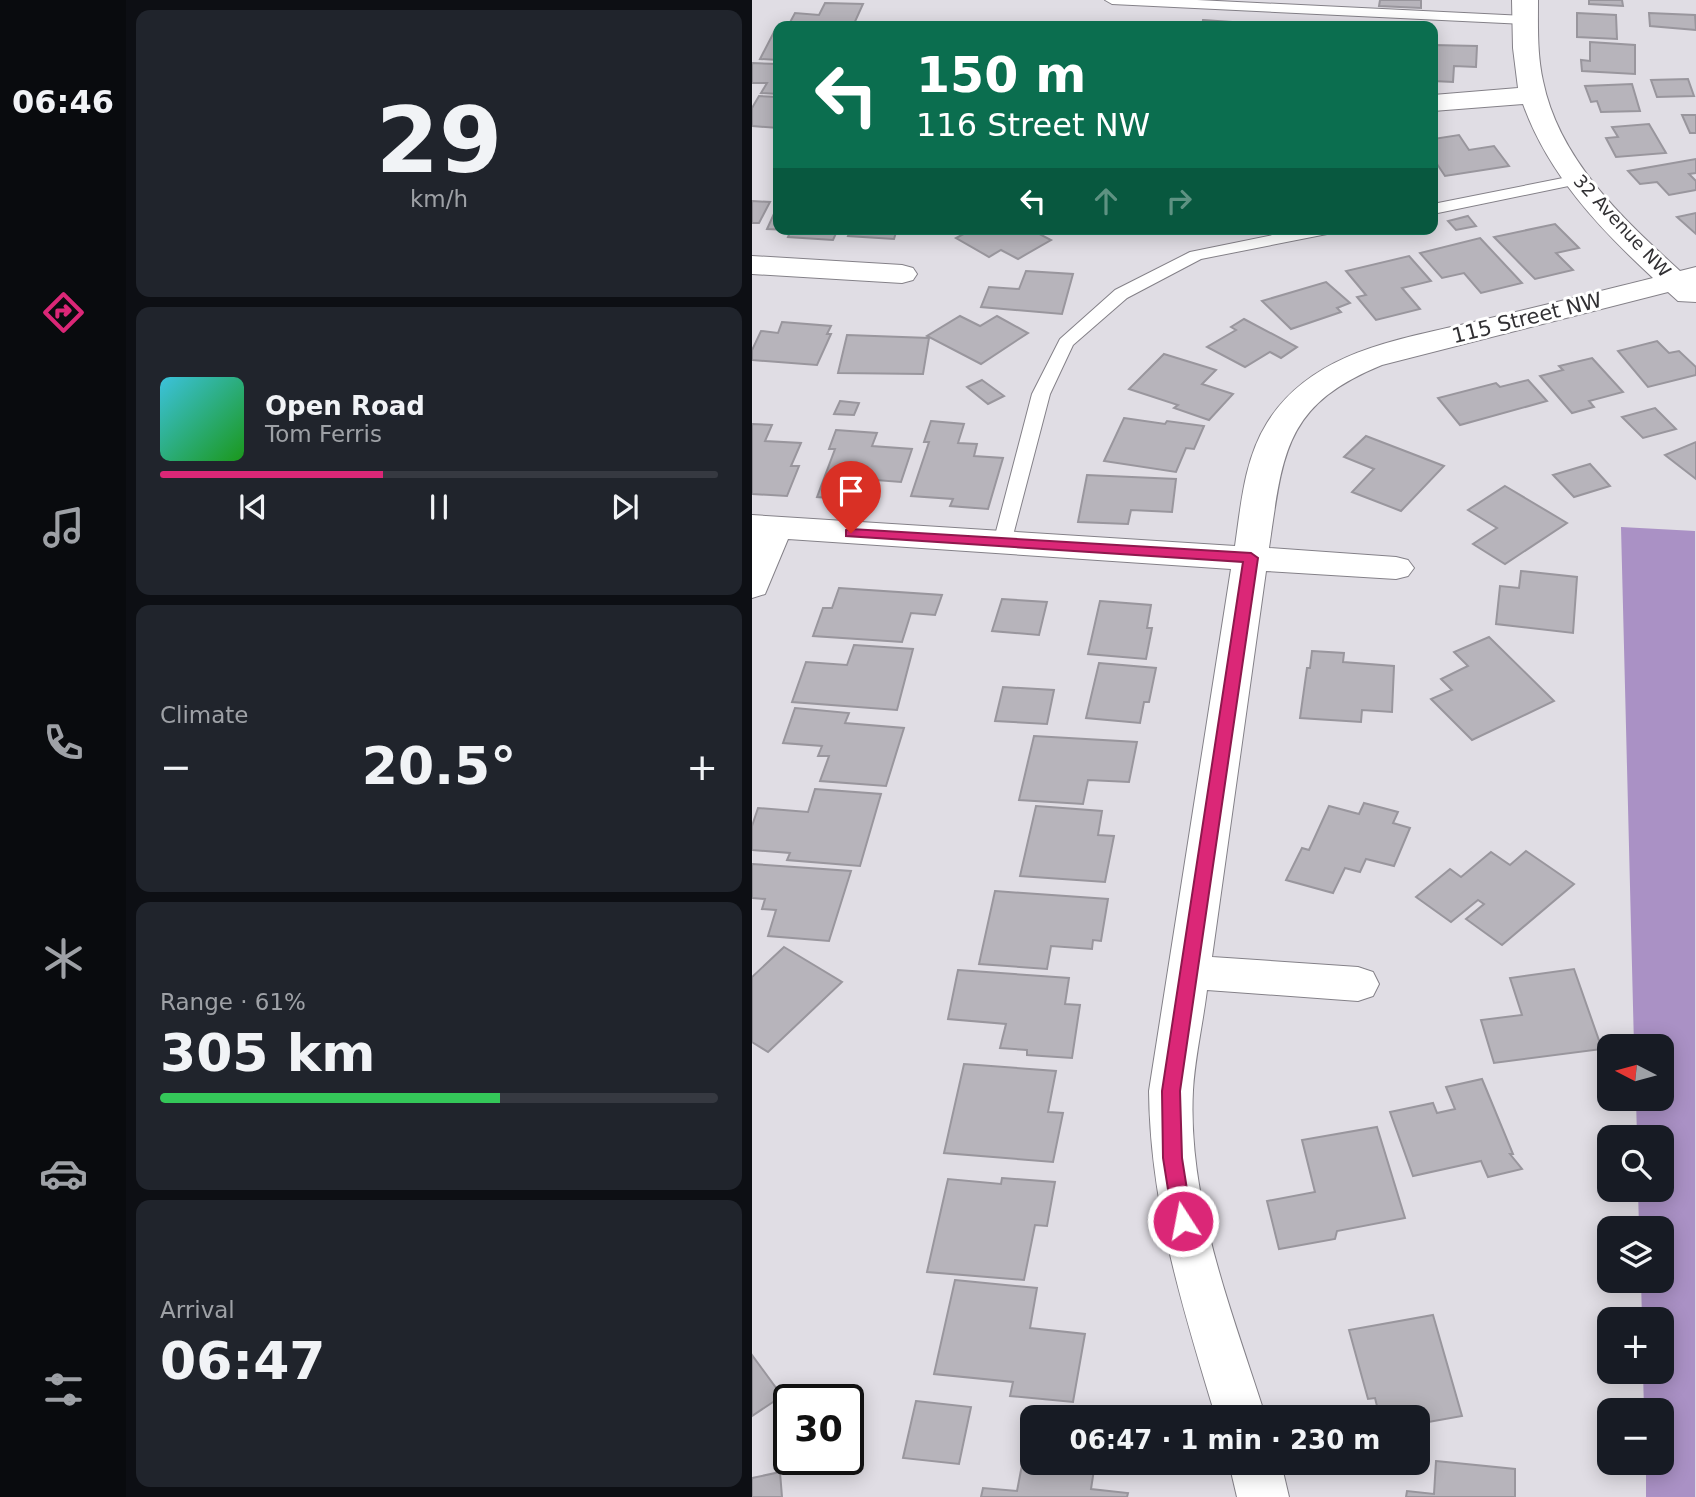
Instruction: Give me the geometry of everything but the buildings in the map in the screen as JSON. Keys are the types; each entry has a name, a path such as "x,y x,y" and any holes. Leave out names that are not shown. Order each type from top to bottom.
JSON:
{"street":[{"name":"32 Avenue NW","path":"1525,10 1525,46 1533,95 1552,139 1578,180 1688,286"},
{"path":"1438,103 1533,95"},
{"path":"752,265 902,274"},
{"name":"115 Street NW","path":"1237,1405 1193,1263 1177,1200 1170,1127 1171,1091 1266,460 1284,420 1323,382 1380,357 1688,286"},
{"path":"752,586 764,527 1396,568"},
{"path":"1189,972 1358,984"},
{"path":"1258,1475 1263,1497"}],"lane":[{"path":"1112,0 1525,10"},
{"path":"1438,208 1578,180"},
{"path":"1002,543 1041,394 1066,344 1121,294 1196,255 1297,235"}],"shaded area":[{"path":"1621,527 1695,531 1695,1497 1646,1497 1646,1475 1674,1475 1674,1398 1644,1398 1643,1384 1674,1384 1674,1307 1642,1307 1641,1293 1674,1293 1674,1216 1639,1216 1638,1202 1674,1202 1674,1125 1637,1125 1636,1111 1674,1111 1674,1034 1634,1034"}],"route":[{"path":"851,533 1251,558 1171,1091 1170,1127 1177,1200 1183,1221"}]}
